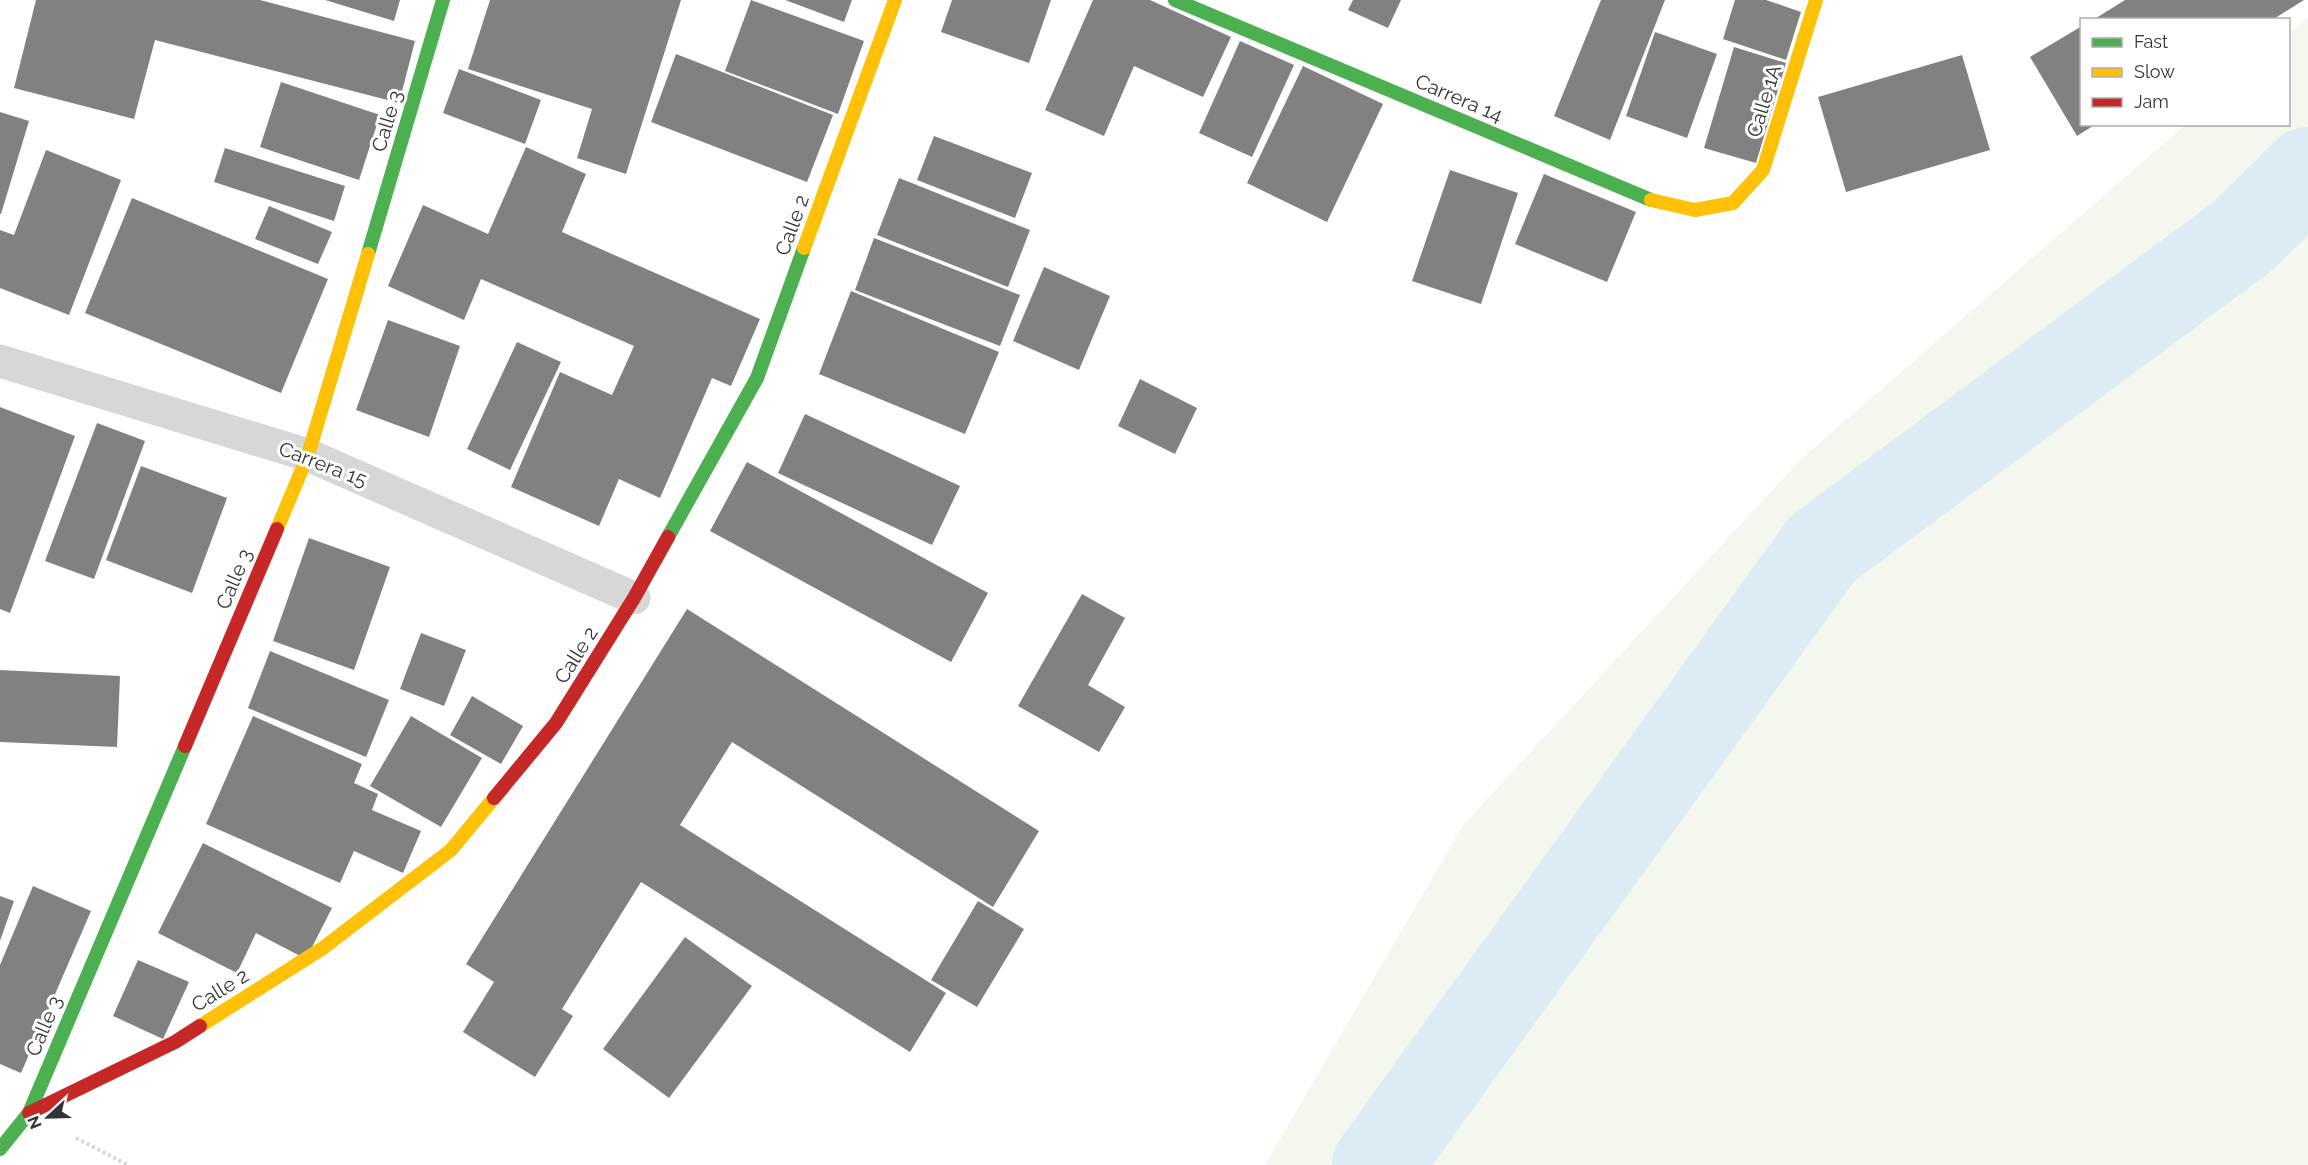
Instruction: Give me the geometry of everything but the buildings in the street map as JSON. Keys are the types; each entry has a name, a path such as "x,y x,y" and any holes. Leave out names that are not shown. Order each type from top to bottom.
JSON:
{"street":[{"name":"Calle 3","path":"0,1149 29,1113 308,455 443,0"},
{"name":"Calle 2","path":"29,1113 175,1042 323,948 451,850 556,723 634,598 757,378 895,0"},
{"name":"Carrera 14","path":"1175,0 1653,201 1695,210 1733,203"},
{"name":"Calle 1A","path":"1733,203 1763,170 1815,0"},
{"name":"Carrera 15","path":"0,361 308,455 634,598"},
{"path":"10,1111 29,1113"}],"shaded area":[{"path":"2308,17 2308,1165 1265,1165 1463,825 1800,460 2184,126 2290,126 2290,33"}],"waterway":[{"path":"1377,1165 1822,549 2243,236 2308,172"}],"traffic: fast":[{"path":"368,254 443,0"},
{"path":"1175,0 1651,200"},
{"path":"668,537 757,378 804,248"},
{"path":"0,1149 29,1113 185,746"}],"traffic: slow":[{"path":"804,248 895,0"},
{"path":"1651,200 1695,210 1733,203 1763,170 1816,0"},
{"path":"277,529 308,455 368,254"},
{"path":"200,1026 323,948 451,850 494,798"}],"traffic: jam":[{"path":"185,746 277,529"},
{"path":"494,798 556,723 634,598 668,537"},
{"path":"29,1113 175,1042 200,1026"}]}
